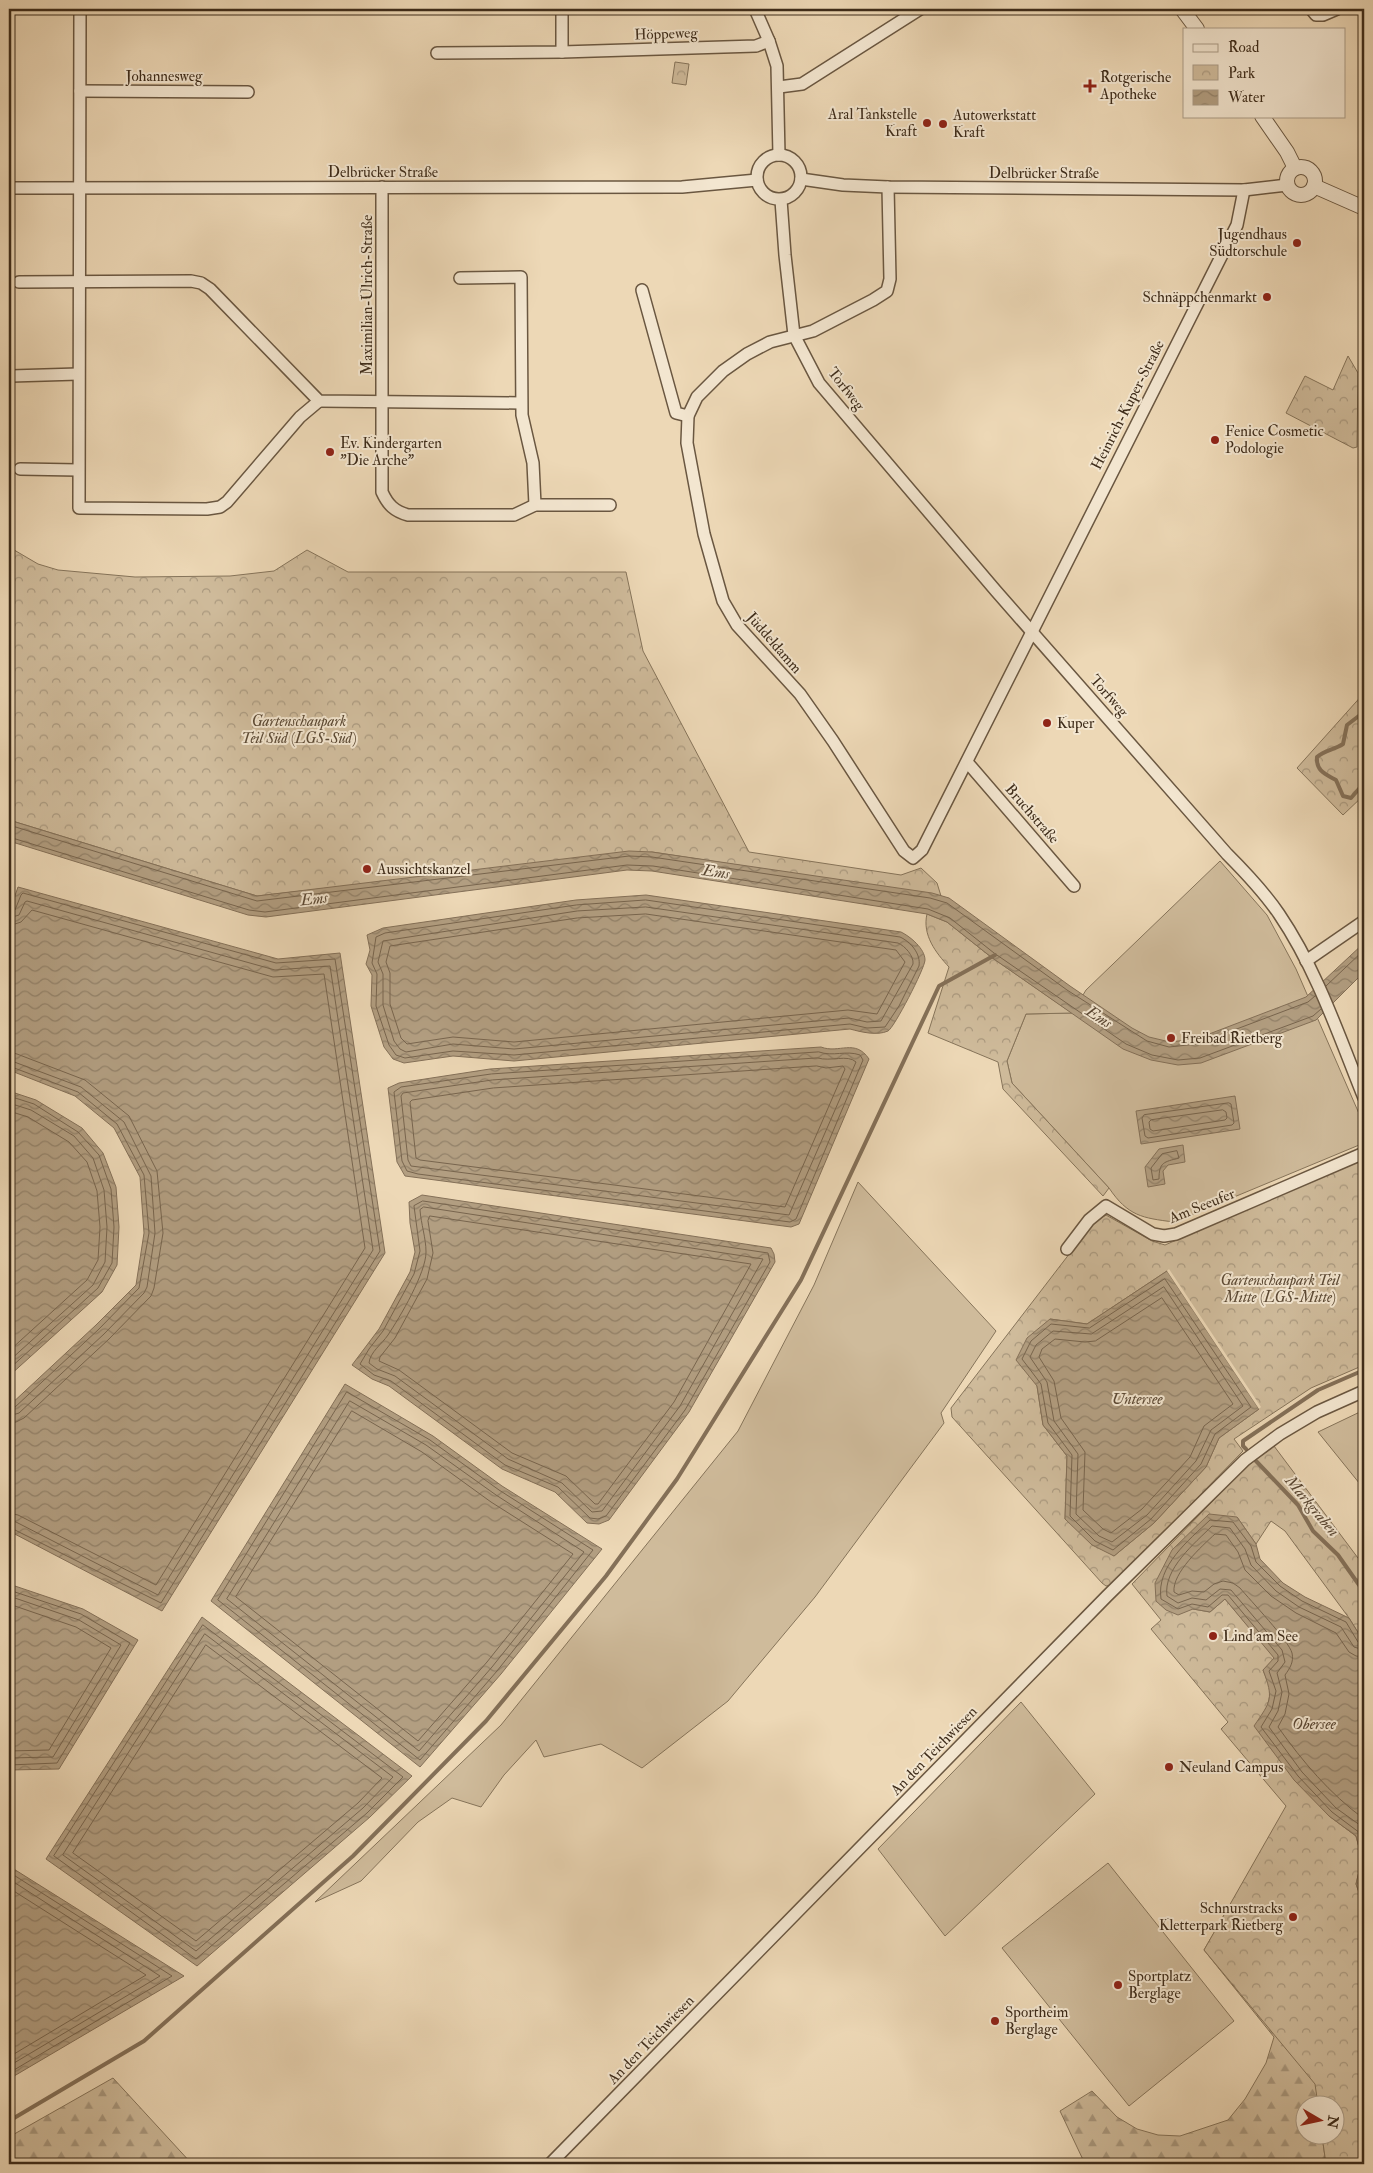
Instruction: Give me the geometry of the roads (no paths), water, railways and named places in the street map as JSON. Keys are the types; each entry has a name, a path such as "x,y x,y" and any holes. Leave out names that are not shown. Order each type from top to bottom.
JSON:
{"street":[{"path":"80,9 79,508 207,509 220,507 300,417 319,401 521,403"},
{"path":"562,9 562,52"},
{"path":"756,9 777,66 779,87 779,155"},
{"path":"779,87 802,84 920,9"},
{"path":"1182,9 1196,28"},
{"path":"1314,12 1324,15 1337,9"},
{"name":"Höppeweg","path":"436,53 562,52 756,46 769,41"},
{"name":"Johannesweg","path":"80,91 248,92"},
{"path":"1263,118 1288,152 1295,168"},
{"path":"779,155 792,160 801,172 801,179 797,191 781,200 768,197 763,192 757,180 757,173 765,160 779,155"},
{"path":"1295,168 1305,168 1314,176 1314,186 1310,192 1304,195 1297,195 1287,185 1290,172 1295,168"},
{"name":"Delbrücker Straße","path":"801,179 843,185 888,187 1244,190 1287,185"},
{"name":"Delbrücker Straße","path":"9,188 682,187 757,180"},
{"path":"1314,186 1364,208"},
{"name":"Maximilian-Ulrich-Straße","path":"382,187 382,492 387,502 397,512 408,515 514,515 534,505 610,505"},
{"path":"794,335 813,331 873,300 886,291 890,279 888,187"},
{"name":"Heinrich-Kuper-Straße","path":"1031,631 1237,225 1244,190"},
{"name":"Torfweg","path":"781,200 794,335 819,383 1031,631 1261,889 1311,959 1313,977 1364,1098"},
{"path":"460,278 521,278 521,403 533,463 534,505"},
{"path":"19,282 191,281 201,283 210,289 319,401"},
{"path":"642,290 676,413 688,416"},
{"name":"Jüddeldamm","path":"794,335 770,342 746,354 723,370 697,397 688,416 687,443 697,503 723,601 737,625 753,645 800,694 833,741 904,851 913,858 922,850 966,762"},
{"path":"11,376 78,374"},
{"path":"20,469 78,470"},
{"path":"966,762 1031,631"},
{"name":"Bruchstraße","path":"966,762 1074,886"},
{"path":"1311,959 1364,921"},
{"name":"Am Seeufer","path":"1067,1249 1089,1220 1106,1206 1153,1234 1164,1236 1176,1234 1364,1153"},
{"name":"An den Teichwiesen","path":"550,2164 1101,1602 1245,1460 1280,1434 1317,1412 1364,1391"}],"water":[{"name":"Ems","path":"9,820 257,896 629,851 652,852 932,893 949,898 1070,986 1132,1028 1149,1037 1170,1042 1196,1039 1306,997 1364,943 1364,972 1316,1020 1201,1063 1178,1065 1151,1060 1123,1049 991,957 947,922 927,914 652,871 627,870 266,917 248,915 9,841"},
{"path":"18,887 278,959 340,953 385,1253 162,1611 9,1531 9,1406 136,1285 144,1233 140,1177 114,1128 75,1096 9,1070 9,913"},
{"path":"646,895 901,932 917,944 923,952 924,965 891,1027 888,1031 879,1033 850,1029 514,1061 453,1056 404,1063 393,1059 384,1047 371,1006 372,975 366,964 370,950 367,935 383,928 576,900"},
{"path":"821,1047 828,1049 858,1049 869,1059 799,1224 791,1227 405,1176 397,1162 388,1088 399,1083 490,1069"},
{"path":"9,1091 36,1100 82,1128 103,1153 116,1187 119,1227 117,1265 102,1292 9,1376"},
{"path":"1235,1096 1240,1129 1141,1144 1136,1111"},
{"path":"1183,1145 1185,1162 1168,1165 1163,1171 1165,1184 1148,1187 1145,1167 1159,1149"},
{"path":"422,1195 771,1248 775,1262 689,1412 609,1520 599,1524 587,1523 555,1492 502,1469 389,1386 372,1379 352,1365 379,1329 410,1272 415,1252 410,1223 409,1202"},
{"name":"Untersee","path":"1167,1271 1259,1409 1219,1438 1206,1467 1154,1523 1114,1556 1092,1545 1065,1519 1067,1456 1043,1425 1037,1386 1016,1360 1027,1338 1050,1319 1087,1324"},
{"path":"345,1384 433,1436 502,1486 602,1549 501,1674 420,1767 211,1601"},
{"name":"Obersee","path":"1209,1514 1237,1517 1256,1544 1260,1559 1283,1583 1305,1597 1349,1618 1364,1642 1364,1906 1356,1884 1362,1859 1356,1836 1329,1816 1294,1780 1254,1726 1269,1700 1269,1687 1263,1670 1274,1658 1225,1599 1210,1612 1193,1609 1178,1615 1166,1610 1156,1601 1155,1583 1172,1550"},
{"path":"9,1584 83,1609 138,1640 59,1769 9,1770"},
{"path":"202,1617 412,1776 370,1817 197,1966 46,1859"},
{"path":"9,1866 184,1976 9,2079"}],"waterway":[{"path":"1361,366 1364,465"},
{"path":"1364,712 1347,725 1343,744 1317,757 1318,766 1325,774 1336,780 1343,796 1351,798 1364,783"},
{"path":"9,2121 144,2041 353,1856 486,1721 606,1576 677,1479 801,1280 939,986 995,955"},
{"name":"Markgraben","path":"1246,1449 1243,1446 1243,1441 1318,1390 1364,1370"},
{"name":"Markgraben","path":"1256,1461 1298,1505 1313,1531 1338,1555 1364,1592"}],"place":[{"name":"Rotgerische Apotheke","path":"1090,86"},
{"name":"Aral Tankstelle Kraft","path":"927,123"},
{"name":"Autowerkstatt Kraft","path":"943,124"},
{"name":"Jugendhaus Südtorschule","path":"1297,243"},
{"name":"Schnäppchenmarkt","path":"1267,297"},
{"name":"Fenice Cosmetic Podologie","path":"1215,440"},
{"name":"Ev. Kindergarten \"Die Arche\"","path":"330,452"},
{"name":"Kuper","path":"1047,723"},
{"name":"Aussichtskanzel","path":"367,869"},
{"name":"Freibad Rietberg","path":"1171,1038"},
{"name":"Lind am See","path":"1213,1636"},
{"name":"Neuland Campus","path":"1169,1767"},
{"name":"Schnurstracks Kletterpark Rietberg","path":"1293,1917"},
{"name":"Sportplatz Berglage","path":"1118,1985"},
{"name":"Sportheim Berglage","path":"995,2021"}],"park label":[{"name":"Gartenschaupark Teil Süd (LGS-Süd)","path":"299,730"},
{"name":"Gartenschaupark Teil Mitte (LGS-Mitte)","path":"1280,1288"}]}
